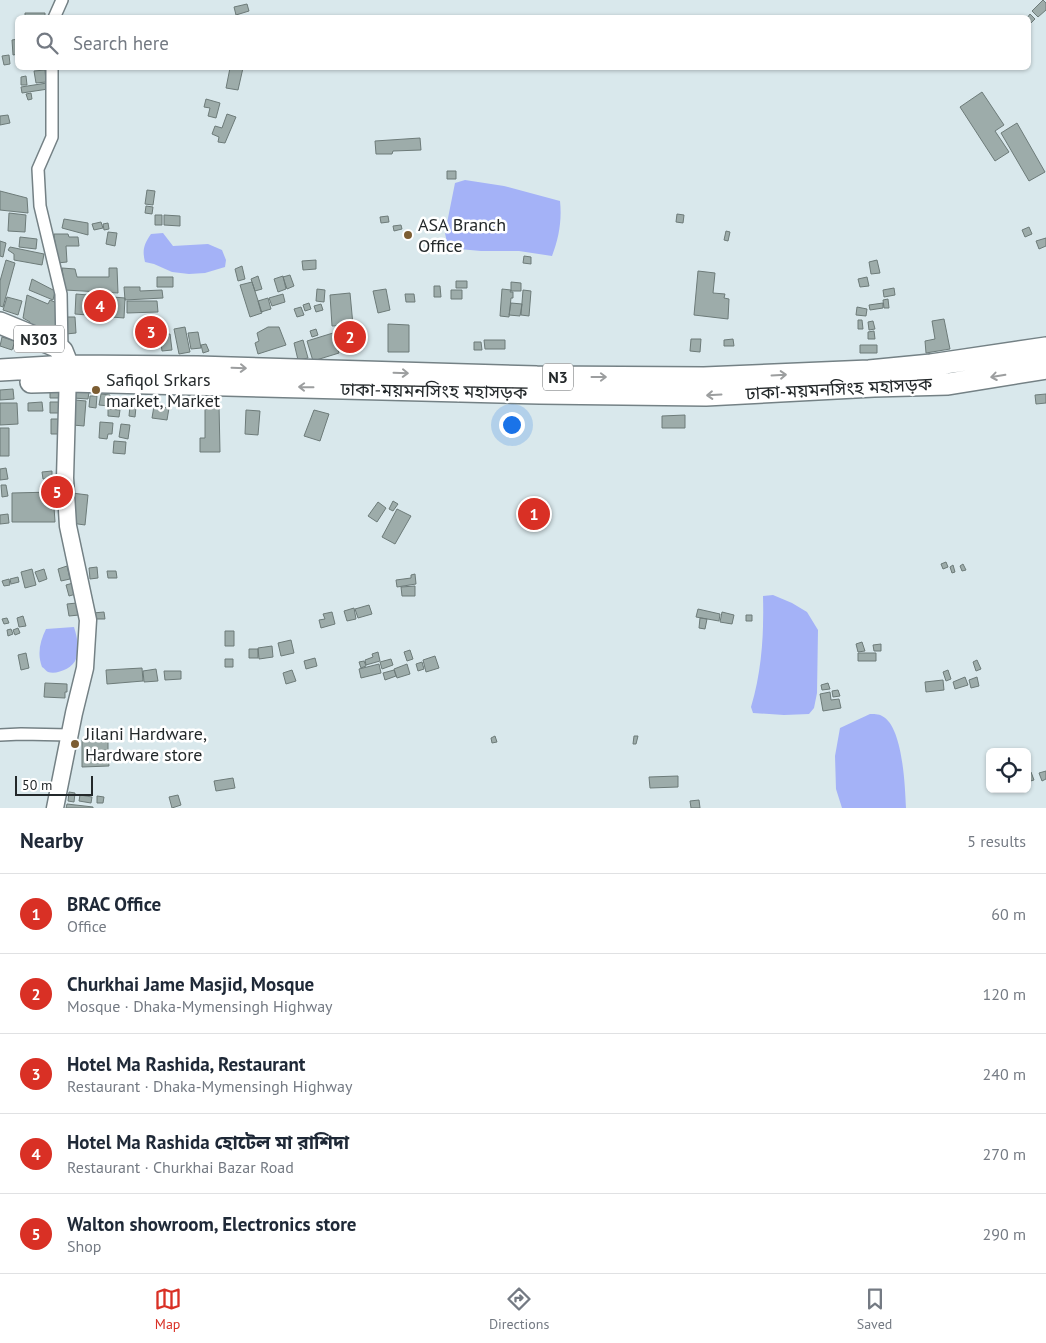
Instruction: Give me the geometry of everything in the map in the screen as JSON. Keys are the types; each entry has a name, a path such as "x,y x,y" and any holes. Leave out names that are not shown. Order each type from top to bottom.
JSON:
{"highway":[{"name":"N303","path":"0,323 51,343 66,366"},
{"name":"N3","path":"66,366 198,366 537,377 704,378 878,370 931,365 1046,348"},
{"name":"ঢাকা-ময়মনসিংহ মহাসড়ক","path":"0,370 66,366 540,393 706,395 948,384 1046,368"},
{"name":"ঢাকা-ময়মনসিংহ মহাসড়ক","path":"0,382 66,366"}],"street":[{"path":"55,15 62,0"},
{"path":"52,70 52,137 38,169 40,206 61,294 66,366 65,478 68,526 88,620 85,668 69,735 55,808"},
{"path":"0,735 69,735"}],"water":[{"path":"465,180 504,186 560,201 559,229 552,256 519,251 481,251 448,248 445,233 455,183"},
{"path":"163,233 173,246 208,244 222,250 226,260 225,267 205,273 189,274 172,272 145,262 145,244 151,234"},
{"path":"773,595 807,612 818,630 817,693 814,708 809,714 753,713 751,707 762,651 763,596"},
{"path":"74,627 78,647 74,662 60,672 48,672 42,667 39,652 46,629"},
{"path":"870,714 878,714 889,722 899,744 906,808 842,808 836,789 835,756 840,728"}],"building":[{"path":"1043,0 1046,3 1046,10 1038,17 1032,11"},
{"path":"247,4 249,11 236,15 234,7"},
{"path":"25,13 45,13 45,15 25,15"},
{"path":"1031,15 1035,19 1031,23"},
{"path":"12,40 15,40 15,55 13,55"},
{"path":"9,55 10,64 4,65 2,56"},
{"path":"45,70 46,82 36,83 34,71"},
{"path":"230,70 243,70 238,90 226,88"},
{"path":"26,76 27,85 21,85 21,77"},
{"path":"47,83 48,89 22,93 21,87"},
{"path":"982,92 1004,125 995,131 1009,152 995,161 960,107"},
{"path":"31,93 32,99 28,100 26,94"},
{"path":"206,99 220,103 216,118 208,116 210,108 204,107"},
{"path":"227,114 236,117 225,143 218,142 219,137 212,134 215,126 222,128"},
{"path":"8,115 10,123 0,125 0,116"},
{"path":"1017,123 1045,172 1029,181 1001,133"},
{"path":"420,138 421,150 376,154 375,141"},
{"path":"447,171 456,171 456,179 447,179"},
{"path":"147,190 155,191 153,205 145,204"},
{"path":"0,191 27,198 28,213 0,210"},
{"path":"146,206 153,207 152,214 145,213"},
{"path":"9,213 26,215 25,232 8,231"},
{"path":"677,214 684,215 683,223 676,222"},
{"path":"155,215 162,215 162,225 155,225"},
{"path":"164,215 180,216 180,226 164,225"},
{"path":"388,216 389,222 381,223 380,217"},
{"path":"64,219 88,223 88,235 62,228"},
{"path":"101,222 103,228 94,230 92,224"},
{"path":"108,223 109,229 104,230 103,224"},
{"path":"401,225 402,229 394,231 393,226"},
{"path":"1029,227 1032,234 1025,237 1022,230"},
{"path":"726,231 730,232 728,241 724,240"},
{"path":"108,232 117,233 115,246 106,244"},
{"path":"54,234 68,234 69,237 78,237 79,246 66,246 67,262 57,263"},
{"path":"20,237 37,239 36,249 19,247"},
{"path":"1046,238 1046,246 1039,249 1036,241"},
{"path":"0,241 6,243 3,257 0,256"},
{"path":"10,247 44,254 42,265 14,260 14,254 8,250"},
{"path":"524,256 531,257 531,264 523,263"},
{"path":"6,260 15,263 3,307 0,306 0,281"},
{"path":"316,260 316,269 303,270 302,261"},
{"path":"877,260 880,273 871,274 869,262"},
{"path":"242,266 245,279 238,281 235,269"},
{"path":"62,268 75,269 77,277 109,277 109,268 117,268 118,293 65,290"},
{"path":"698,271 715,273 713,293 725,294 724,298 729,299 728,319 694,315"},
{"path":"290,275 294,286 287,289 283,277"},
{"path":"258,276 262,289 255,291 251,279"},
{"path":"283,276 286,289 278,292 274,279"},
{"path":"157,277 173,277 173,287 157,287"},
{"path":"867,277 869,286 860,287 858,279"},
{"path":"32,279 55,291 53,300 29,290"},
{"path":"456,281 467,281 467,288 456,288"},
{"path":"252,282 262,313 250,317 240,285"},
{"path":"511,282 521,283 521,291 511,291"},
{"path":"434,286 440,286 441,297 434,297"},
{"path":"124,287 140,287 140,291 162,290 163,298 125,300"},
{"path":"894,288 895,295 884,297 883,290"},
{"path":"317,289 325,290 324,302 316,301"},
{"path":"386,289 390,310 378,313 373,291"},
{"path":"502,289 513,292 509,317 500,316"},
{"path":"451,290 462,290 462,299 451,299"},
{"path":"523,290 531,291 529,316 521,315"},
{"path":"350,293 353,325 332,326 330,295"},
{"path":"76,294 125,298 124,318 75,314"},
{"path":"283,294 285,302 272,306 269,298"},
{"path":"405,294 414,294 415,302 406,302"},
{"path":"27,295 48,304 50,300 59,304 57,341 48,332 29,325 30,322 23,318"},
{"path":"7,297 22,301 18,315 3,310"},
{"path":"268,298 271,309 261,312 258,301"},
{"path":"888,299 889,308 884,308 883,300"},
{"path":"127,301 157,301 158,312 127,313"},
{"path":"309,303 311,309 305,311 303,305"},
{"path":"511,303 522,304 520,316 509,315"},
{"path":"883,303 883,308 870,310 869,305"},
{"path":"321,304 323,310 316,312 314,306"},
{"path":"301,307 304,315 297,317 294,309"},
{"path":"857,307 867,309 866,316 856,315"},
{"path":"65,317 75,317 76,333 66,334"},
{"path":"944,319 950,349 926,353 925,341 935,339 932,321"},
{"path":"858,320 862,320 863,329 858,329"},
{"path":"873,321 875,329 869,330 868,322"},
{"path":"388,324 409,325 409,352 388,352"},
{"path":"185,327 190,352 179,354 174,329"},
{"path":"268,327 279,327 286,345 258,354 255,343 259,341 257,333"},
{"path":"316,329 318,335 312,337 310,331"},
{"path":"874,331 875,339 868,339 868,332"},
{"path":"198,332 201,348 191,349 188,333"},
{"path":"333,333 339,353 313,361 307,341"},
{"path":"170,334 172,350 162,351 160,335"},
{"path":"2,337 15,341 12,350 0,346"},
{"path":"691,339 701,339 700,352 690,351"},
{"path":"733,339 734,346 724,346 724,340"},
{"path":"303,340 308,358 298,360 294,343"},
{"path":"484,340 505,340 505,349 485,349"},
{"path":"15,342 24,344 23,351 14,349"},
{"path":"474,342 481,342 482,350 474,350"},
{"path":"206,344 209,351 203,353 201,345"},
{"path":"25,345 30,346 29,352 24,352"},
{"path":"860,345 877,345 877,353 860,353"},
{"path":"74,384 89,392 88,399 73,398"},
{"path":"50,388 59,388 59,398 50,398"},
{"path":"13,389 14,399 0,400 0,390"},
{"path":"101,394 110,395 109,406 99,405"},
{"path":"1046,394 1046,403 1036,404 1035,395"},
{"path":"90,396 97,396 96,408 89,407"},
{"path":"75,400 86,401 84,426 73,425"},
{"path":"42,402 43,411 28,411 28,403"},
{"path":"50,402 62,402 61,413 50,413"},
{"path":"0,403 17,403 18,424 0,425"},
{"path":"205,405 219,405 220,452 200,452 200,438 205,438"},
{"path":"130,406 136,407 135,417 129,416"},
{"path":"154,406 169,408 167,420 152,418"},
{"path":"108,409 120,410 119,417 108,416"},
{"path":"246,410 260,411 258,435 245,434"},
{"path":"314,410 329,414 320,441 304,436"},
{"path":"685,415 685,428 662,428 662,416"},
{"path":"51,419 62,419 62,434 51,434"},
{"path":"100,422 113,423 112,434 108,434 107,439 99,438"},
{"path":"121,424 130,425 128,439 119,437"},
{"path":"0,428 9,428 9,456 0,456"},
{"path":"114,441 126,442 125,454 113,453"},
{"path":"6,468 8,479 0,480 0,469"},
{"path":"52,471 52,479 43,479 42,472"},
{"path":"1,485 6,485 8,496 2,497"},
{"path":"53,492 55,522 12,522 12,493"},
{"path":"72,493 88,495 85,525 71,523"},
{"path":"393,501 398,504 393,511 389,509"},
{"path":"378,502 386,508 377,522 368,516"},
{"path":"397,509 411,516 395,544 382,537"},
{"path":"8,514 9,523 0,524 0,515"},
{"path":"946,562 948,567 943,569 941,564"},
{"path":"963,564 966,570 962,571 960,566"},
{"path":"953,565 955,572 952,573 950,567"},
{"path":"67,566 70,579 61,581 58,569"},
{"path":"97,567 98,578 90,579 89,568"},
{"path":"32,569 36,585 25,588 21,572"},
{"path":"44,569 47,579 39,582 35,572"},
{"path":"107,571 116,571 117,578 108,578"},
{"path":"415,574 416,584 397,587 396,580 411,578 411,575"},
{"path":"18,577 19,582 11,584 10,579"},
{"path":"9,579 10,585 4,586 2,581"},
{"path":"73,583 76,594 69,596 66,585"},
{"path":"415,586 415,596 402,596 401,587"},
{"path":"77,603 79,615 69,616 67,604"},
{"path":"369,605 372,614 358,618 355,609"},
{"path":"354,608 356,619 347,621 344,611"},
{"path":"698,609 720,614 719,621 696,617"},
{"path":"104,612 105,619 94,619 93,613"},
{"path":"332,612 335,624 321,628 319,620 325,619 323,614"},
{"path":"722,612 734,615 732,624 720,622"},
{"path":"746,615 752,615 752,621 746,621"},
{"path":"23,616 26,626 19,627 17,618"},
{"path":"7,618 9,623 4,624 2,619"},
{"path":"700,618 707,619 705,629 699,628"},
{"path":"18,628 20,633 15,635 13,630"},
{"path":"11,629 13,634 8,636 7,630"},
{"path":"225,631 234,631 234,646 225,646"},
{"path":"291,640 294,653 281,656 278,643"},
{"path":"862,642 865,651 858,652 856,644"},
{"path":"881,644 881,651 874,651 873,645"},
{"path":"272,646 273,657 259,659 258,648"},
{"path":"249,649 258,649 258,658 249,658"},
{"path":"410,650 413,659 407,661 404,652"},
{"path":"378,652 380,661 366,665 365,660 373,657 372,654"},
{"path":"26,653 29,668 21,670 18,655"},
{"path":"858,653 876,653 876,661 858,661"},
{"path":"435,656 439,668 426,672 423,660"},
{"path":"315,658 317,666 306,669 304,661"},
{"path":"225,659 233,659 233,667 225,667"},
{"path":"391,659 393,665 382,669 380,662"},
{"path":"977,660 981,669 976,671 973,662"},
{"path":"364,661 366,666 361,668 359,662"},
{"path":"422,662 424,669 418,671 416,664"},
{"path":"379,664 381,673 361,678 359,669"},
{"path":"407,664 410,674 397,678 394,669"},
{"path":"142,668 143,681 107,684 106,670"},
{"path":"156,669 158,681 144,682 143,671"},
{"path":"292,670 296,681 286,684 283,673"},
{"path":"394,670 396,676 385,680 383,673"},
{"path":"948,670 951,679 946,681 943,672"},
{"path":"164,671 181,671 181,679 165,680"},
{"path":"965,677 968,685 955,689 953,682"},
{"path":"977,677 979,686 971,688 969,680"},
{"path":"943,680 944,690 926,692 925,682"},
{"path":"45,683 67,684 65,698 44,697"},
{"path":"828,683 830,689 822,690 821,685"},
{"path":"838,690 840,696 833,697 832,691"},
{"path":"830,692 831,700 839,699 841,708 823,711 820,694"},
{"path":"495,736 497,742 492,743 491,738"},
{"path":"634,736 638,736 636,744 633,744"},
{"path":"82,740 108,740 108,750 94,751 94,756 108,756 109,766 82,767"},
{"path":"1046,771 1046,779 1042,781 1039,773"},
{"path":"678,776 678,787 650,788 649,777"},
{"path":"233,778 235,788 216,791 214,781"},
{"path":"69,792 75,793 74,802 68,801"},
{"path":"80,795 92,797 91,803 79,801"},
{"path":"178,795 181,805 172,808 169,797"},
{"path":"97,796 104,797 103,803 97,803"},
{"path":"699,800 700,808 691,808 690,801"},
{"path":"67,804 93,807 93,808 66,808"}],"place":[{"name":"ASA Branch Office","path":"408,235"},
{"name":"Hotel Ma Rashida হোটেল মা রাশিদা","path":"100,306"},
{"name":"Hotel Ma Rashida, Restaurant","path":"151,332"},
{"name":"Churkhai Jame Masjid, Mosque","path":"350,337"},
{"name":"Safiqol Srkars market, Market","path":"96,390"},
{"name":"Walton showroom, Electronics store","path":"57,492"},
{"name":"BRAC Office","path":"534,514"},
{"name":"Jilani Hardware, Hardware store","path":"75,744"}]}
